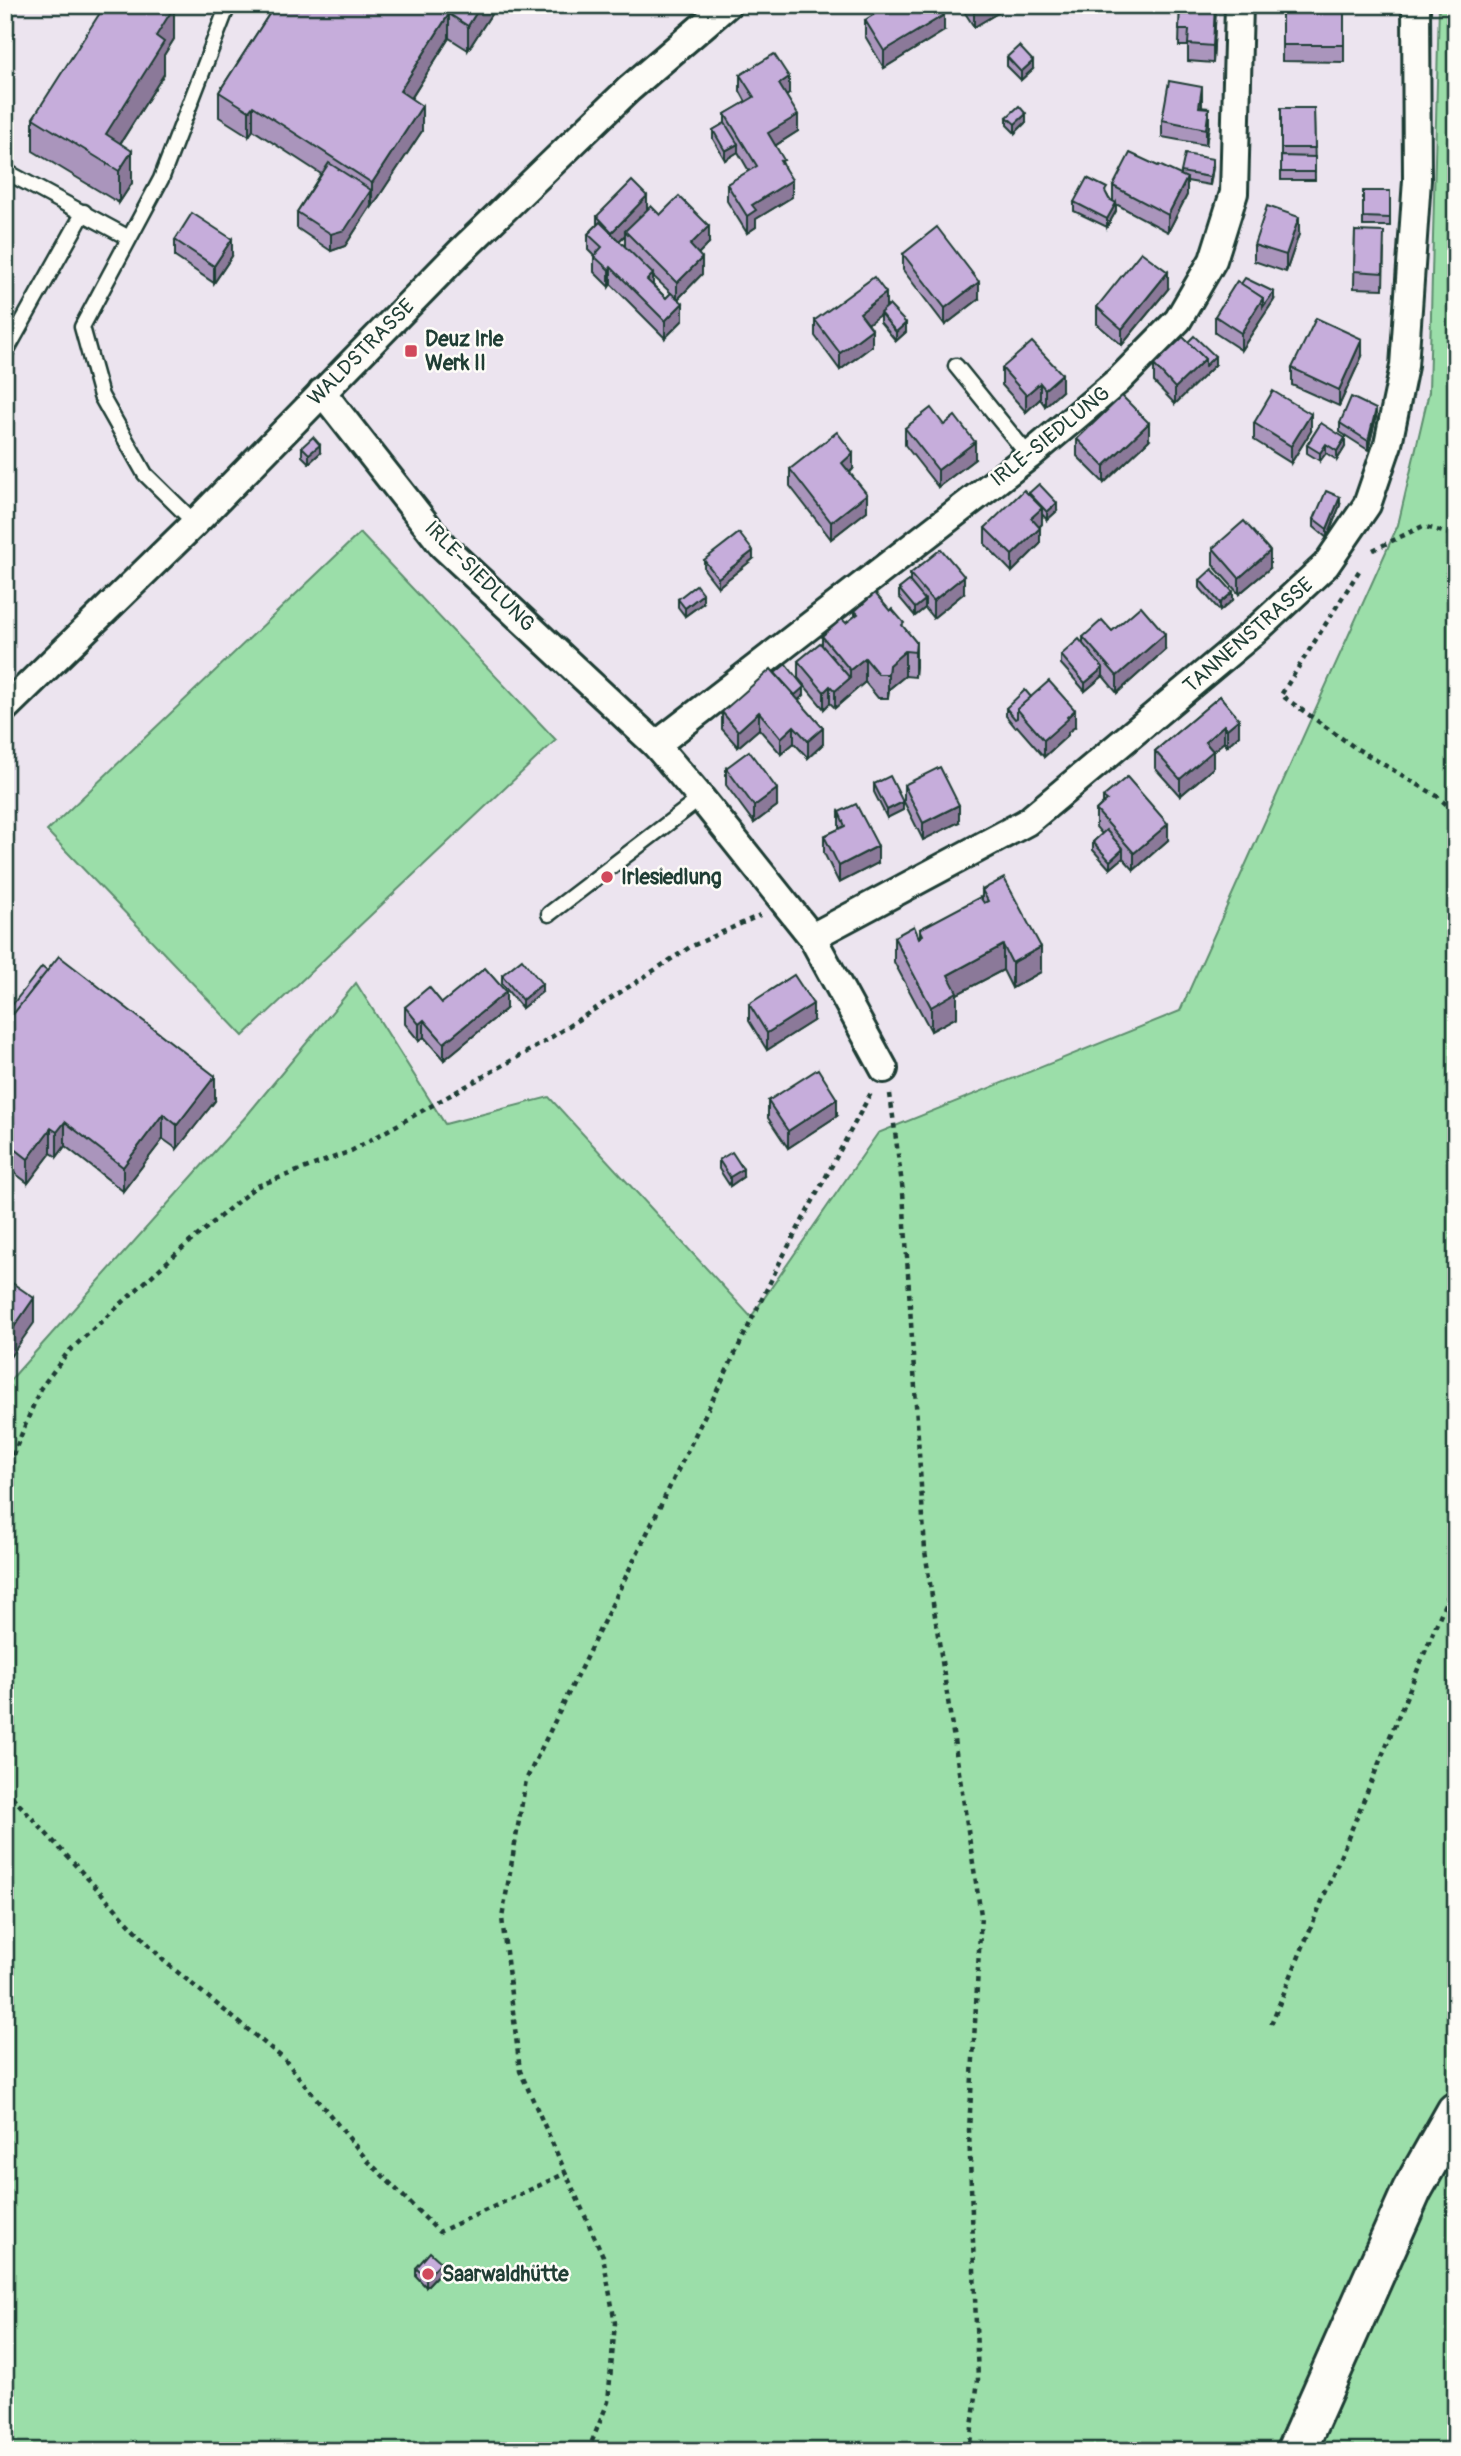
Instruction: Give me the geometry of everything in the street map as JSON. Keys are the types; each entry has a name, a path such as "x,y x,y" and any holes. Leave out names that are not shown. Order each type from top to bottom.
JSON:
{"main road":[{"path":"1296,2451 1375,2268 1412,2190 1456,2112"}],"street":[{"name":"WALDSTRASSE","path":"5,708 195,523 461,251 629,89 727,5"},
{"name":"IRLE-SIEDLUNG","path":"656,745 1029,456 1119,380 1178,320 1213,260 1234,193 1238,5"},
{"name":"TANNENSTRASSE","path":"812,937 1027,822 1254,632 1326,565 1367,505 1388,444 1404,366 1417,180 1416,5"},
{"name":"IRLE-SIEDLUNG","path":"322,392 443,545 656,745 812,937"},
{"path":"812,937 884,1069"}],"lane":[{"path":"195,523 145,474 102,396 82,327 161,179 228,5"},
{"path":"5,171 129,238"},
{"path":"5,353 84,212"},
{"path":"956,366 1029,456"},
{"path":"549,914 701,798"}],"path":[{"path":"1367,505 1373,550"},
{"path":"1456,536 1423,526 1373,550 1281,695 1354,747 1437,796 1456,813"},
{"path":"5,1515 13,1455 40,1389 68,1352 255,1187 351,1151 541,1044 690,947 787,904"},
{"path":"588,2451 608,2402 615,2323 603,2256 520,2071 502,1919 526,1780 780,1262 884,1069"},
{"path":"884,1069 893,1104 903,1192 925,1551 981,1915 969,2130 978,2381 969,2451"},
{"path":"1272,2024 1456,1577"},
{"path":"5,1789 164,1961 284,2060 367,2160 439,2232 566,2173"}],"green space":[{"path":"1439,5 1456,5 1456,2451 5,2451 5,1386 248,1114 356,983 445,1124 549,1097 751,1317 878,1133 1180,1011 1398,525 1429,392"},
{"path":"360,533 556,740 243,1036 47,831"}],"building":[{"path":"105,5 115,10 118,5 174,7 156,36 164,42 106,134 132,151 119,171 33,118"},
{"path":"275,5 481,5 468,26 449,14 400,91 422,106 372,183 253,106 249,111 219,92"},
{"path":"889,5 939,5 944,15 884,51 865,20"},
{"path":"1180,5 1215,5 1213,46 1188,44 1189,30 1179,30"},
{"path":"1282,5 1344,6 1344,45 1282,45"},
{"path":"1019,46 1033,61 1021,72 1007,57"},
{"path":"774,54 789,77 779,84 798,115 768,133 792,180 752,205 756,210 747,216 727,184 757,166 725,114 754,97 740,75"},
{"path":"1169,81 1202,87 1199,107 1209,108 1206,129 1162,120"},
{"path":"1019,106 1026,114 1015,124 1007,117"},
{"path":"1281,108 1314,108 1315,148 1281,148"},
{"path":"725,123 738,144 725,151 713,130"},
{"path":"1130,153 1187,178 1168,215 1113,186"},
{"path":"1185,154 1213,159 1210,177 1181,172"},
{"path":"1281,156 1315,157 1315,172 1281,172"},
{"path":"329,163 371,190 345,230 331,234 297,212"},
{"path":"1087,178 1107,188 1105,191 1109,199 1116,203 1107,219 1074,202"},
{"path":"632,181 647,196 612,232 597,216"},
{"path":"1363,191 1390,191 1390,218 1363,217"},
{"path":"679,196 709,226 690,245 702,258 677,283 625,231 651,206 660,215"},
{"path":"1267,206 1299,217 1286,255 1254,245"},
{"path":"192,213 232,239 214,266 175,240"},
{"path":"600,222 653,274 647,280 666,298 671,293 683,303 665,321 611,267 609,270 594,256 602,247 588,234"},
{"path":"937,227 979,282 945,308 903,254"},
{"path":"1355,231 1384,232 1383,273 1354,271"},
{"path":"1141,252 1168,272 1122,329 1097,307"},
{"path":"874,277 886,293 860,313 872,329 840,353 815,320"},
{"path":"1245,278 1274,292 1263,307 1263,298 1241,284"},
{"path":"1237,281 1263,298 1241,333 1215,316"},
{"path":"889,305 906,323 896,332 880,313"},
{"path":"1316,318 1362,339 1339,390 1292,368"},
{"path":"1194,336 1215,356 1205,366 1205,359 1188,342"},
{"path":"1183,337 1205,359 1175,388 1154,365"},
{"path":"1032,342 1062,374 1045,389 1040,383 1026,395 1002,368"},
{"path":"1273,391 1311,414 1291,446 1254,423"},
{"path":"1122,396 1149,423 1104,466 1077,439"},
{"path":"1351,397 1376,409 1368,441 1340,423"},
{"path":"931,408 944,425 955,416 975,442 938,470 905,428"},
{"path":"1321,423 1345,438 1337,451 1326,444 1320,453 1307,445"},
{"path":"837,432 853,453 842,463 867,494 831,522 790,469"},
{"path":"313,437 320,445 309,454 302,447"},
{"path":"1039,484 1057,503 1047,512 1029,493"},
{"path":"1024,490 1042,508 1031,518 1040,528 1012,555 985,528"},
{"path":"1326,491 1340,497 1327,529 1314,519"},
{"path":"1244,521 1270,551 1239,578 1213,548"},
{"path":"739,533 753,551 718,578 704,560"},
{"path":"941,549 964,576 933,601 910,574"},
{"path":"1212,569 1233,592 1220,603 1200,580"},
{"path":"909,581 925,600 915,608 899,589"},
{"path":"696,585 703,594 685,608 678,599"},
{"path":"875,593 904,623 902,625 916,642 915,652 905,651 889,665 888,674 878,674 865,658 850,670 822,636 842,619 846,623 858,614 855,611"},
{"path":"1141,606 1165,634 1117,676 1083,637 1102,620 1112,631"},
{"path":"1079,639 1103,668 1085,683 1061,655"},
{"path":"820,643 850,678 835,691 830,686 824,692 798,661"},
{"path":"786,664 804,687 795,695 775,673"},
{"path":"771,669 823,728 808,741 794,726 781,738 759,712 738,731 722,712"},
{"path":"1049,681 1075,710 1044,740 1017,709"},
{"path":"1025,690 1031,697 1017,709 1015,719 1006,708"},
{"path":"1220,696 1239,719 1227,729 1224,725 1205,742 1213,751 1180,779 1155,751"},
{"path":"749,751 777,789 754,806 726,768"},
{"path":"940,767 959,805 923,823 904,785"},
{"path":"890,776 903,802 887,810 874,784"},
{"path":"1127,777 1168,824 1134,853 1096,810 1107,800 1103,797"},
{"path":"856,804 878,846 839,866 824,836 845,826 839,812"},
{"path":"1106,830 1123,849 1110,861 1093,842"},
{"path":"1004,878 1041,947 1012,963 1003,945 948,975 957,992 931,1007 894,937 914,926 919,938 923,935 920,929 980,897 984,903 988,901 982,890"},
{"path":"59,956 215,1076 177,1125 163,1114 123,1167 65,1122 57,1132 51,1128 28,1159 5,1141 5,1024"},
{"path":"522,959 542,984 522,1000 502,975"},
{"path":"42,967 47,971 14,1013 9,1009"},
{"path":"485,968 506,992 444,1043 424,1020 419,1024 405,1007 429,987 442,1003"},
{"path":"794,975 813,1004 767,1033 749,1004"},
{"path":"818,1069 837,1099 788,1131 768,1101"},
{"path":"732,1152 743,1169 730,1177 719,1160"},
{"path":"5,1278 34,1298 5,1340"},
{"path":"430,2252 441,2262 426,2278 416,2268"}],"place":[{"name":"Deuz Irle Werk II","path":"411,351"},
{"name":"Irlesiedlung","path":"607,877"},
{"name":"Saarwaldhütte","path":"428,2274"}]}
